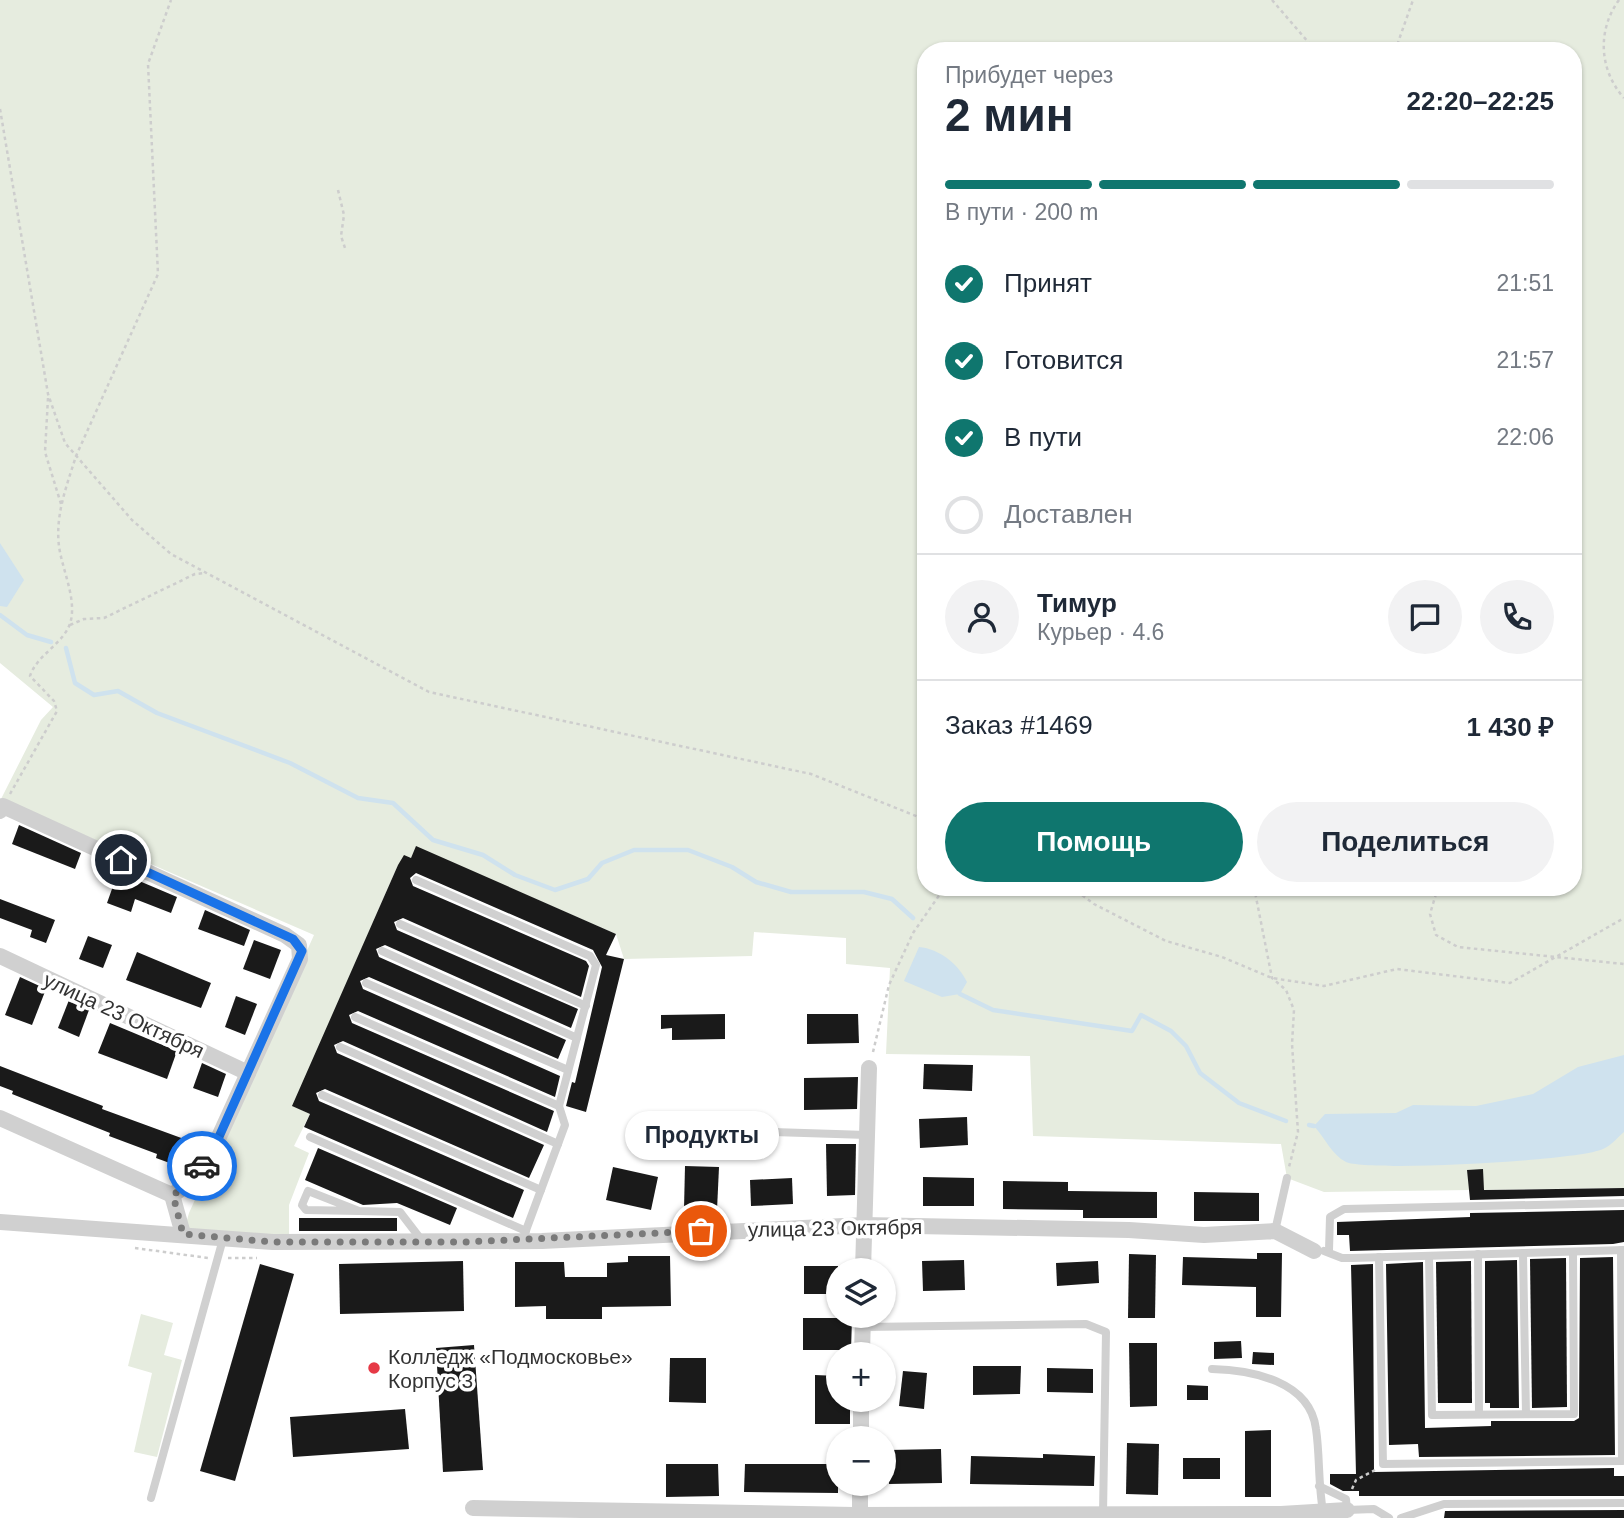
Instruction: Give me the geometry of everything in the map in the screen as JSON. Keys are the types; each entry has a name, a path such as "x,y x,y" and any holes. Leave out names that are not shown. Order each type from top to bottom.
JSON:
{"street":[{"path":"2,808 285,935 299,945 302,951 218,1139 192,1181 173,1195"},
{"name":"улица 23 Октября","path":"0,956 248,1073"},
{"path":"863,1258 869,1068"},
{"path":"0,1118 173,1195"},
{"path":"173,1195 183,1234"},
{"name":"улица 23 Октября","path":"0,1222 273,1242 423,1242 524,1236 864,1225 1129,1230 1204,1235 1275,1231"},
{"path":"1275,1231 1322,1251"},
{"path":"860,1496 860,1516"},
{"path":"473,1508 860,1516 1281,1516 1347,1505"}],"lane":[{"path":"310,1137 524,1236 565,1125 559,1106 596,965 590,956 416,880"},
{"path":"400,924 586,1006"},
{"path":"382,951 577,1038"},
{"path":"366,983 568,1070"},
{"path":"355,1017 559,1106"},
{"path":"340,1047 558,1144"},
{"path":"322,1095 541,1190"},
{"path":"773,1132 867,1135"},
{"path":"1275,1231 1287,1178"},
{"path":"359,1212 310,1191 304,1196 302,1205 306,1210 359,1212 400,1212 423,1242"},
{"path":"1379,1257 1383,1464 1622,1461 1623,1250 1342,1258 1322,1251 1330,1217 1344,1209 1624,1203"},
{"path":"151,1498 223,1239"},
{"path":"1429,1256 1432,1415 1574,1414 1573,1252"},
{"path":"1523,1253 1526,1414"},
{"path":"1478,1254 1479,1415"},
{"path":"896,1321 1086,1324 1105,1332 1103,1514"},
{"path":"1212,1369 1257,1373 1295,1393 1316,1427 1323,1511"},
{"path":"1319,1486 1347,1505 1374,1509 1389,1518"},
{"path":"1401,1518 1444,1504 1624,1503"}],"path":[{"path":"70,625 72,608 59,545 61,505 76,456 158,274 148,64 170,0"},
{"path":"1272,0 1308,42"},
{"path":"1398,42 1413,0"},
{"path":"1619,0 1602,36 1605,62 1615,88 1624,98"},
{"path":"0,109 48,394 65,443 132,520 171,554 429,692 811,774 917,816"},
{"path":"338,190 344,215 341,236 345,248"},
{"path":"48,394 46,452 61,505"},
{"path":"2,808 57,711 54,701 31,681 34,664 70,625 104,618 195,574 206,573"},
{"path":"869,1068 888,985 913,933 938,896"},
{"path":"1083,896 1166,941 1222,957 1272,978 1324,986 1397,969 1510,983 1562,956 1624,918"},
{"path":"1256,896 1272,978 1286,990 1294,1010 1292,1044 1297,1132 1287,1178"},
{"path":"1435,896 1430,914 1436,935 1458,947 1624,964"},
{"path":"1347,1505 1356,1480 1383,1464"}],"shaded area":[{"path":"0,0 1624,0 1624,1188 1324,1192 1287,1178 1281,1144 1033,1136 1030,1056 886,1054 890,968 846,964 846,938 754,932 752,956 624,959 616,934 416,847 411,858 398,865 293,1106 310,1114 294,1146 309,1153 289,1205 289,1242 183,1234 189,1213 314,935 1,799 41,720 53,707 0,663"},
{"path":"141,1314 173,1323 164,1355 182,1360 157,1457 134,1452 152,1373 128,1366"}],"water":[{"path":"0,543 24,580 7,607 0,606"},
{"path":"919,947 941,954 959,969 967,982 960,994 942,997 904,981"},
{"path":"1624,1055 1624,1132 1606,1148 1586,1153 1474,1164 1363,1165 1341,1159 1314,1126 1325,1114 1396,1113 1413,1105 1476,1106 1533,1094 1578,1067"}],"building":[{"path":"19,825 81,853 75,869 12,844"},
{"path":"416,846 616,934 606,955 624,959 586,1112 566,1106 572,1082 575,1083 602,967 593,950 416,873 410,878 413,886 586,961 589,966 581,997 403,918 394,922 397,930 578,1009 571,1028 385,945 376,949 379,957 566,1040 558,1059 369,977 360,981 363,989 560,1076 555,1097 358,1011 349,1015 352,1023 554,1111 547,1132 343,1041 334,1045 337,1053 544,1145 529,1178 325,1089 316,1093 319,1101 524,1190 513,1218 304,1127 310,1114 292,1106 398,865 404,855 411,858"},
{"path":"118,872 177,897 171,913 135,899 131,912 107,903"},
{"path":"0,899 55,920 46,943 30,937 32,930 0,918"},
{"path":"205,910 250,930 244,946 198,929"},
{"path":"88,936 112,945 103,968 79,959"},
{"path":"254,940 281,950 270,979 243,969"},
{"path":"137,952 211,983 201,1008 126,980"},
{"path":"20,977 46,989 32,1025 5,1015"},
{"path":"236,996 257,1004 245,1035 225,1027"},
{"path":"69,1000 89,1010 79,1037 58,1028"},
{"path":"725,1014 725,1039 672,1040 672,1028 661,1029 661,1015"},
{"path":"807,1014 858,1014 859,1043 807,1044"},
{"path":"110,1023 177,1051 167,1079 98,1053"},
{"path":"202,1063 226,1074 218,1097 193,1088"},
{"path":"924,1064 973,1065 972,1091 923,1089"},
{"path":"0,1066 103,1106 102,1109 195,1143 186,1169 156,1158 157,1154 109,1136 110,1133 12,1094 13,1091 0,1086"},
{"path":"858,1077 857,1109 804,1110 804,1078"},
{"path":"967,1117 968,1145 920,1148 919,1119"},
{"path":"826,1144 856,1144 855,1195 827,1196"},
{"path":"318,1148 457,1208 450,1225 397,1203 363,1205 305,1180"},
{"path":"685,1166 719,1167 717,1210 684,1209"},
{"path":"613,1167 658,1177 651,1210 606,1200"},
{"path":"1483,1169 1484,1190 1624,1188 1624,1196 1470,1200 1467,1170"},
{"path":"923,1177 974,1178 974,1206 923,1206"},
{"path":"792,1178 793,1204 751,1206 750,1180"},
{"path":"1003,1181 1068,1182 1068,1191 1157,1192 1157,1218 1083,1218 1083,1210 1003,1209"},
{"path":"1194,1192 1259,1193 1259,1221 1194,1221"},
{"path":"1624,1210 1624,1242 1613,1244 1350,1251 1349,1235 1337,1235 1337,1222 1470,1217 1470,1213"},
{"path":"299,1218 397,1218 397,1231 299,1231"},
{"path":"1257,1253 1282,1253 1281,1317 1256,1317 1256,1287 1182,1285 1183,1257 1257,1259"},
{"path":"1129,1254 1156,1255 1155,1318 1128,1318"},
{"path":"628,1256 670,1256 671,1306 602,1307 602,1319 546,1319 546,1306 515,1307 515,1262 564,1262 565,1277 607,1277 607,1263 628,1262"},
{"path":"1613,1257 1615,1455 1419,1457 1418,1444 1389,1445 1386,1264 1423,1262 1425,1428 1491,1426 1491,1421 1574,1421 1579,1418 1580,1258"},
{"path":"1566,1258 1567,1407 1532,1408 1530,1259"},
{"path":"964,1260 965,1290 923,1291 922,1261"},
{"path":"1517,1260 1519,1408 1490,1408 1490,1403 1485,1403 1485,1261"},
{"path":"463,1261 464,1311 340,1314 339,1264"},
{"path":"1098,1261 1099,1283 1057,1286 1056,1263"},
{"path":"1471,1261 1472,1403 1438,1403 1436,1262"},
{"path":"260,1264 294,1274 235,1481 200,1471"},
{"path":"1373,1264 1374,1472 1614,1468 1614,1476 1624,1476 1624,1496 1359,1496 1359,1491 1343,1491 1330,1484 1330,1474 1356,1474 1351,1265"},
{"path":"804,1266 826,1266 826,1294 804,1294"},
{"path":"803,1318 826,1318 826,1328 852,1328 851,1342 826,1342 826,1350 803,1350"},
{"path":"1241,1341 1242,1358 1214,1359 1214,1342"},
{"path":"1129,1343 1157,1343 1157,1406 1130,1407"},
{"path":"474,1345 483,1470 443,1472 436,1348"},
{"path":"1253,1352 1274,1353 1274,1365 1252,1364"},
{"path":"670,1358 706,1358 706,1403 669,1402"},
{"path":"973,1366 1021,1366 1020,1394 973,1395"},
{"path":"1047,1368 1093,1369 1093,1393 1047,1392"},
{"path":"903,1371 927,1373 924,1409 899,1406"},
{"path":"815,1375 826,1375 826,1412 850,1412 850,1424 815,1424"},
{"path":"1187,1385 1208,1386 1208,1400 1187,1400"},
{"path":"405,1409 409,1449 293,1457 290,1417"},
{"path":"1271,1430 1271,1497 1245,1497 1245,1431"},
{"path":"1127,1443 1159,1444 1158,1495 1126,1494"},
{"path":"941,1449 942,1483 896,1484 896,1450"},
{"path":"1043,1454 1095,1456 1094,1486 970,1484 971,1456 1043,1458"},
{"path":"1183,1458 1220,1458 1220,1479 1183,1479"},
{"path":"666,1464 718,1464 719,1496 666,1497"},
{"path":"745,1464 826,1464 826,1493 744,1492"},
{"path":"1624,1510 1624,1518 1444,1518 1445,1511"}],"waterway":[{"path":"0,615 27,635 51,642"},
{"path":"66,648 75,683 94,695 118,691 157,713 290,763 358,798 393,803 433,840 483,855 515,875 555,890 588,879 602,863 634,850 688,850 732,867 756,882 791,892 864,892 892,899 913,918"},
{"path":"960,994 993,1010 1132,1031 1141,1015 1171,1031 1186,1046 1200,1073 1239,1103 1286,1121"},
{"path":"1309,1125 1314,1126"}],"way so far":[{"path":"202,1166 192,1181 173,1195 183,1234 273,1242 464,1242 542,1241 701,1231"}],"place":[{"name":"Продукты","path":"701,1231"},
{"name":"Колледж «Подмосковье» Корпус 3","path":"374,1368"}],"route":[{"path":"121,860 293,939 302,951 218,1139 202,1166"}]}
